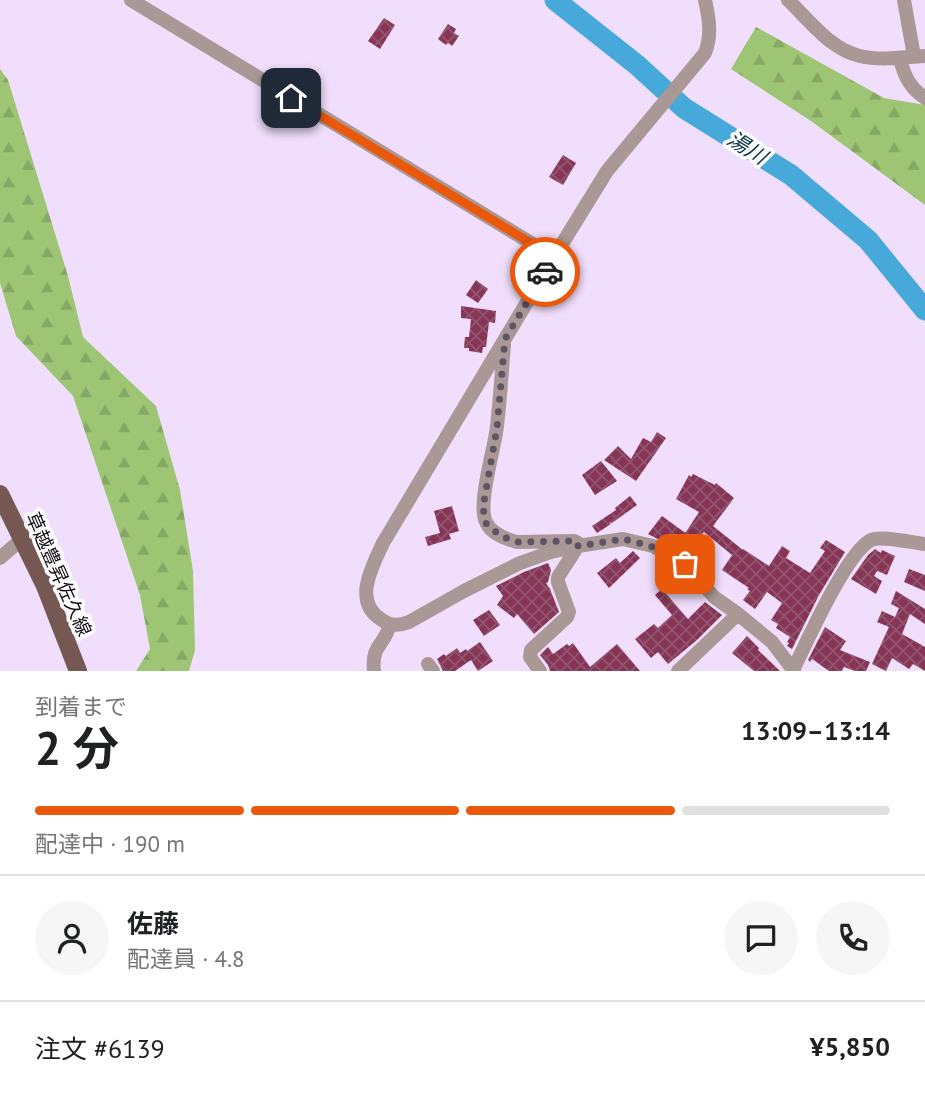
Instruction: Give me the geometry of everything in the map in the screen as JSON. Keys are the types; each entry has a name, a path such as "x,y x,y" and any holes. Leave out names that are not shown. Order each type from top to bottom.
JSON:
{"main road":[{"name":"草越豊昇佐久線","path":"0,494 45,586 78,671"}],"street":[{"path":"131,0 554,257"},
{"path":"705,0 709,31 705,52 607,171 554,257 383,543 366,586 369,607 379,619 390,624 409,622 520,563 551,552 624,539 660,550 685,564 714,597 772,642 793,671 843,574 862,548 870,541 880,538 925,544"},
{"path":"788,0 842,49 862,56 913,57"},
{"path":"904,0 913,57 903,71 906,79 925,98"},
{"path":"505,339 497,428 483,507 485,521 493,531 509,540 574,541 578,546"},
{"path":"0,558 22,539"},
{"path":"540,671 530,657 531,650 569,612 558,577 578,546"},
{"path":"678,671 738,614"},
{"path":"374,671 374,653 388,632 390,624"}],"green space":[{"path":"756,27 884,98 925,105 925,205 811,121 731,69"},
{"path":"0,69 8,80 68,276 83,337 156,406 180,490 193,571 195,650 189,671 136,671 150,649 140,595 73,396 16,336 0,283"}],"building":[{"path":"384,18 395,25 380,49 368,41"},
{"path":"448,24 456,29 454,33 459,36 452,46 438,39"},
{"path":"563,155 576,163 563,185 549,177"},
{"path":"476,280 488,289 478,303 466,295"},
{"path":"461,306 496,311 495,323 489,322 486,347 483,347 482,353 464,348 465,337 469,337 471,319 461,318"},
{"path":"657,432 666,438 636,481 604,460 618,446 631,459 643,438 651,442"},
{"path":"601,461 617,481 595,495 582,475"},
{"path":"693,474 715,485 716,483 734,498 713,526 769,566 782,546 790,551 786,558 810,573 825,551 820,548 826,540 845,552 819,595 792,649 787,646 790,637 776,628 778,624 771,620 782,603 767,592 755,609 743,600 750,591 747,589 749,588 722,570 732,555 704,532 683,552 648,534 662,516 686,532 699,512 676,499 689,475 691,477"},
{"path":"630,496 637,505 612,523 609,522 611,524 597,533 592,526 616,510 615,508"},
{"path":"452,506 459,531 449,534 451,539 428,546 425,537 440,533 434,511"},
{"path":"875,549 895,556 887,575 877,571 874,576 882,581 876,594 851,579"},
{"path":"633,551 640,558 609,588 597,573 616,558 620,563"},
{"path":"548,563 551,570 546,583 559,612 534,634 517,614 514,618 497,605 503,596 496,586"},
{"path":"909,569 925,575 925,591 904,582"},
{"path":"662,589 688,619 705,602 722,615 668,664 658,652 651,658 635,639 654,624 658,628 672,615 655,595"},
{"path":"896,591 925,609 925,624 910,614 902,634 925,647 925,671 913,664 909,669 892,658 886,671 872,664 889,627 877,622 882,611 895,617 899,608 891,604"},
{"path":"489,610 500,625 484,636 473,620"},
{"path":"825,627 846,641 840,650 870,662 866,671 844,667 842,671 829,671 812,659 810,662 808,660"},
{"path":"747,636 780,671 754,671 732,653"},
{"path":"480,642 493,661 478,671 471,660 455,671 443,671 437,659 457,648 460,653 466,649 467,651"},
{"path":"573,643 590,667 617,644 640,671 550,671 540,655 548,647 553,654"}],"waterway":[{"name":"湯川","path":"555,0 637,65 684,108 791,175 868,240 925,310"}],"way so far":[{"path":"545,272 505,339 497,428 483,507 485,521 493,531 517,542 574,541 578,546 624,539 653,547 685,564"}],"route":[{"path":"291,98 554,257 545,272"}]}
